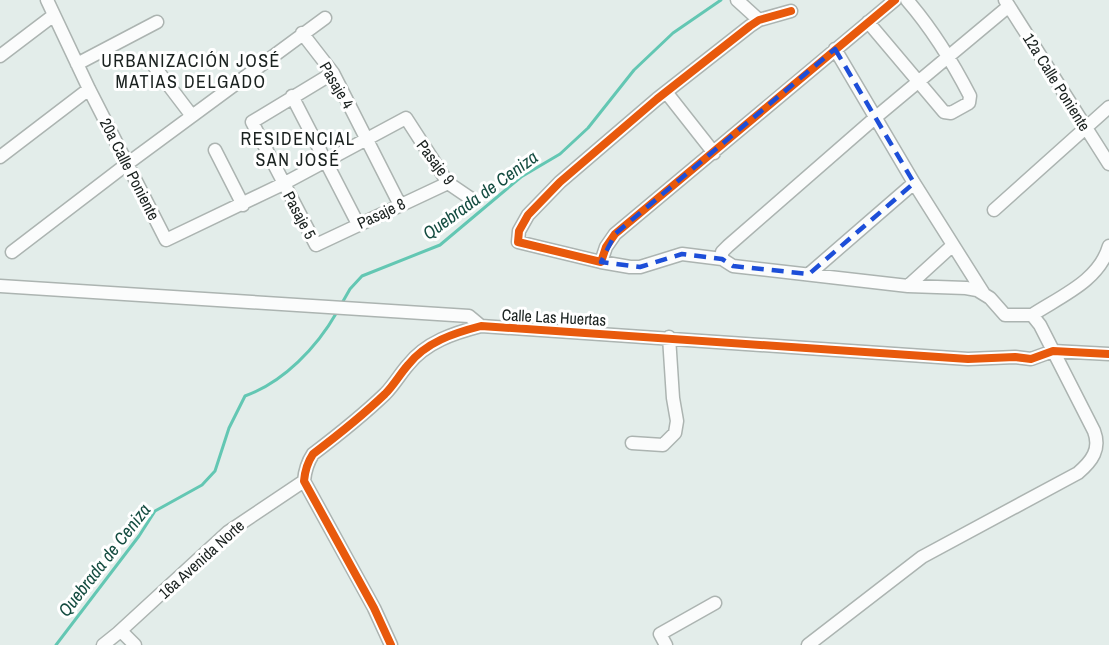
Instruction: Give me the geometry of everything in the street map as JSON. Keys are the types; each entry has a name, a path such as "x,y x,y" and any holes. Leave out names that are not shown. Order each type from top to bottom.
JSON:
{"street":[{"name":"20a Calle Poniente","path":"47,0 89,89 166,240 243,205"},
{"path":"737,0 759,20"},
{"path":"601,262 606,247 615,234 895,0"},
{"path":"868,22 944,112 951,113 969,104 970,96 949,56 927,23 907,0"},
{"path":"722,259 722,252 728,246 949,56 1007,3"},
{"name":"12a Calle Poniente","path":"1007,3 1109,164"},
{"path":"791,11 759,20 666,92 538,203 519,231 518,242 630,267 639,267 682,254 722,259 733,266 908,286 966,288 990,298 1005,315 1032,315 1091,276 1101,266 1109,246"},
{"path":"0,56 54,15"},
{"path":"12,252 324,18"},
{"path":"77,64 157,22"},
{"name":"Pasaje 4","path":"302,33 333,73 400,205"},
{"path":"835,49 914,183 984,295"},
{"path":"154,66 192,117"},
{"path":"333,73 292,96 357,224"},
{"path":"0,157 89,89"},
{"path":"666,92 714,153"},
{"name":"Pasaje 5","path":"292,96 252,122 316,245"},
{"path":"994,210 1109,107"},
{"name":"Pasaje 9","path":"367,140 406,118 448,183 473,200"},
{"path":"215,150 243,205 367,140"},
{"name":"Pasaje 8","path":"316,245 448,183"},
{"path":"809,274 914,183"},
{"path":"908,286 953,245"},
{"path":"0,286 469,316 481,326"},
{"path":"808,645 922,557 1078,473 1089,464 1096,453 1097,439 1040,325 1032,315"},
{"name":"Calle Las Huertas","path":"304,481 308,462 313,454 383,396 409,363 421,352 438,340 481,326 968,359 1031,359 1053,351 1109,354"},
{"path":"632,443 663,446 675,433 677,421 673,398 669,337"},
{"path":"304,481 369,598 391,645"},
{"name":"16a Avenida Norte","path":"103,645 228,532 304,481"},
{"path":"666,645 660,634 715,603"},
{"path":"121,631 135,645"}],"highlighted area":[{"path":"835,49 914,183 809,274 733,266 722,259 682,254 640,267 601,262 615,234"}],"waterway":[{"name":"Quebrada de Ceniza","path":"342,303 350,289 362,276 440,245 521,177 560,154 588,128 634,70 673,33 721,0"},
{"name":"Quebrada de Ceniza","path":"56,645 139,536 155,511 202,485 215,471 229,428 245,396 273,382 298,362 320,338 337,312"}],"cycle path":[{"path":"791,11 759,20 657,99 560,182 528,215 519,231 518,242 601,262 606,247 615,234 895,0"},
{"path":"391,645 374,608 304,481 305,473 313,454 385,394 415,357 432,344 451,335 481,326 968,359 1015,357 1031,359 1053,351 1109,354"}],"district":[{"name":"URBANIZACIÓN JOSÉ MATIAS DELGADO","path":"191,70"},
{"name":"RESIDENCIAL SAN JOSÉ","path":"298,148"}]}
